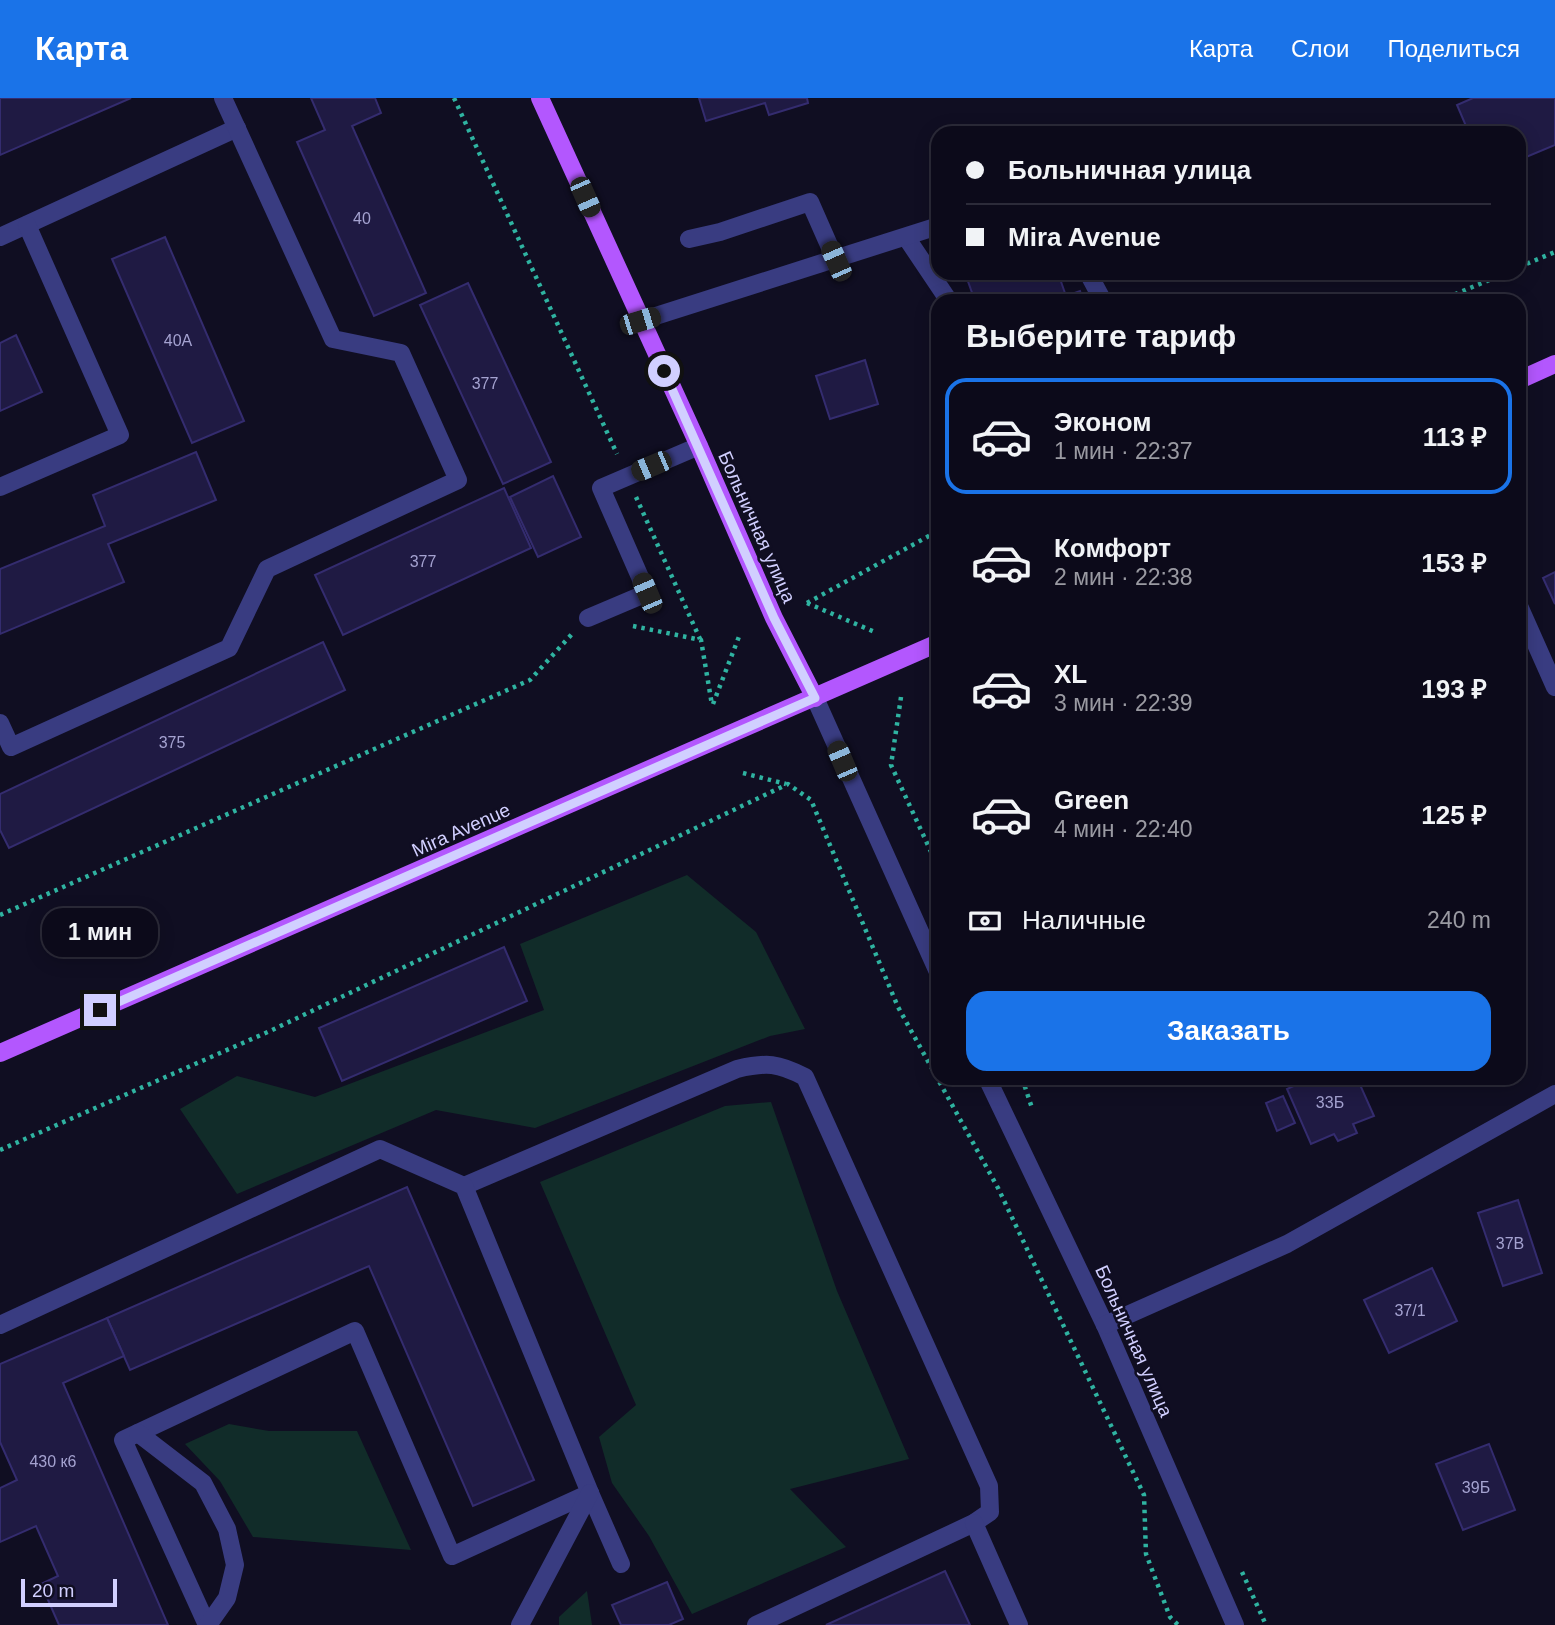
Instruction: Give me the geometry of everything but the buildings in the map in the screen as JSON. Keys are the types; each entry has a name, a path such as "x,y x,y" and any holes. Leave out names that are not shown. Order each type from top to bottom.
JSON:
{"main road":[{"name":"Больничная улица","path":"540,98 699,446 774,618 815,698"},
{"path":"1526,377 1555,364"},
{"name":"Mira Avenue","path":"0,1053 931,646"}],"street":[{"path":"0,723 11,747 229,648 267,569 458,480 401,353 333,339 223,98"},
{"path":"0,237 237,128"},
{"path":"689,239 720,232 810,202 836,261"},
{"path":"0,487 120,435 27,225"},
{"path":"640,321 836,261 931,228"},
{"path":"906,237 931,274"},
{"path":"588,618 647,593 601,488 699,446"},
{"path":"1526,622 1555,687"},
{"name":"Больничная улица","path":"815,698 931,956"},
{"path":"464,1186 737,1069 760,1063 782,1065 805,1077 989,1486 990,1511 974,1523 756,1625"},
{"name":"Больничная улица","path":"990,1085 1105,1325 1235,1625"},
{"path":"1105,1325 1287,1244 1555,1094"},
{"path":"0,1325 380,1149 464,1186 621,1564"},
{"path":"138,1433 203,1483 227,1529 235,1565 227,1598 207,1625 123,1440 355,1331 452,1556 590,1493"},
{"path":"520,1625 590,1493"},
{"path":"974,1523 1019,1625"}],"path":[{"path":"454,98 701,640 712,705 740,634"},
{"path":"1526,264 1555,252"},
{"path":"1456,294 1489,280"},
{"path":"877,633 807,603 931,535"},
{"path":"0,915 530,680 588,618 701,640"},
{"path":"901,697 891,765 931,852"},
{"path":"743,773 788,784 811,800 898,1007 931,1067"},
{"path":"0,1150 271,1031 788,784"},
{"path":"941,1085 998,1188 1144,1495 1146,1554 1170,1616 1178,1625"}],"green space":[{"path":"687,875 756,932 805,1029 770,1036 535,1128 436,1110 237,1194 180,1109 237,1076 315,1097 544,1010 520,944"},
{"path":"771,1102 837,1291 909,1459 790,1489 846,1547 692,1614 649,1536 612,1483 599,1437 636,1405 540,1182 725,1106"},
{"path":"229,1424 269,1431 357,1431 411,1550 253,1537 220,1481 185,1444"},
{"path":"587,1591 592,1625 559,1625 559,1617"}],"route":[{"path":"100,1010 815,698 774,618 664,371"}]}
